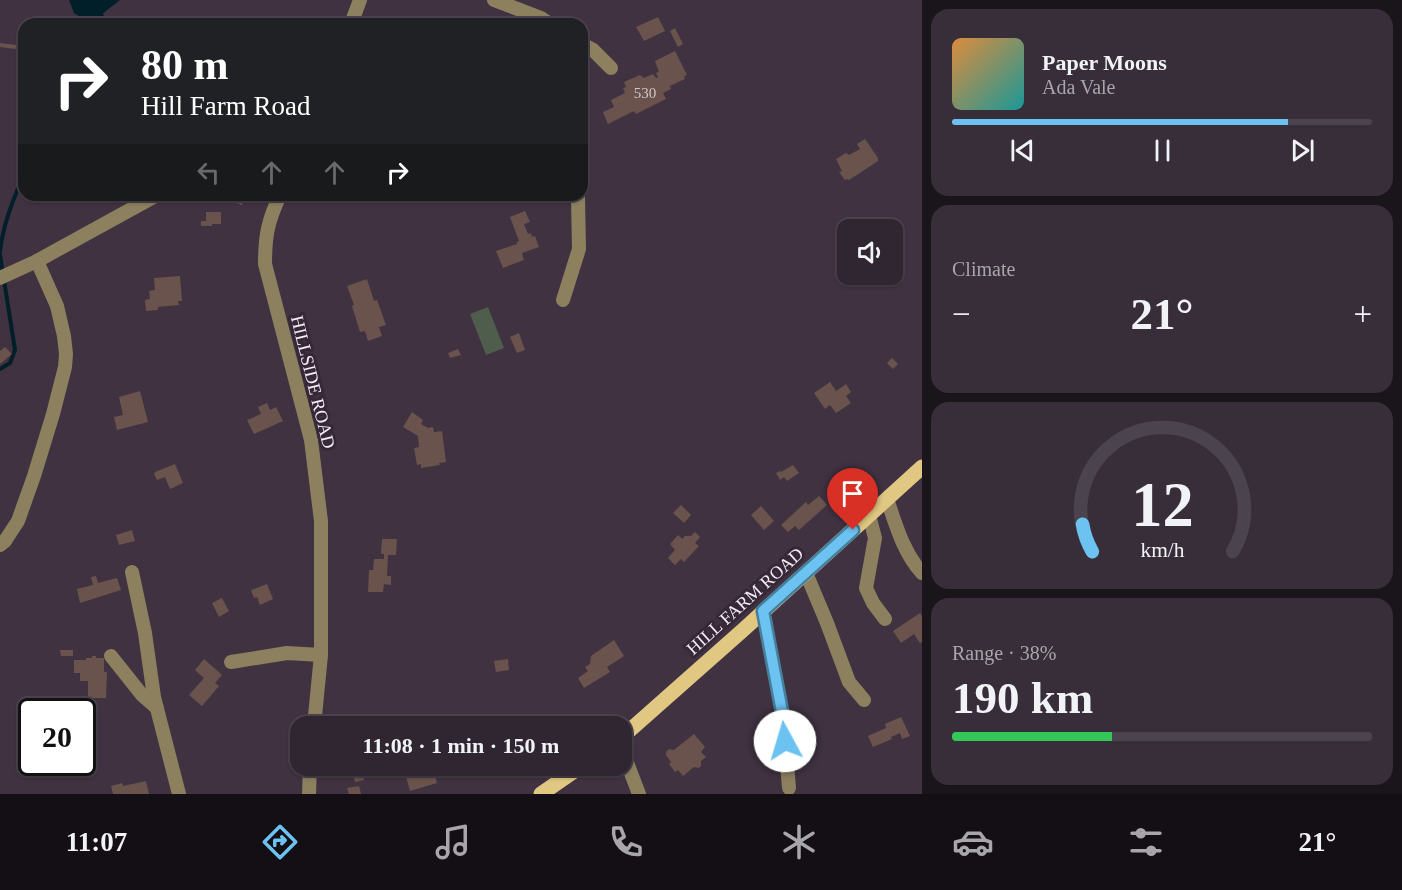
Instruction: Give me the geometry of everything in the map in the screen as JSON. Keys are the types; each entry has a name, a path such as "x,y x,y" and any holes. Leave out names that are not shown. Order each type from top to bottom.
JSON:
{"main road":[{"name":"HILL FARM ROAD","path":"632,728 922,467"},
{"path":"541,794 567,776"}],"street":[{"path":"353,18 360,0"},
{"path":"494,0 541,18"},
{"path":"588,48 611,68"},
{"path":"6,275 37,261 147,201"},
{"name":"HILLSIDE ROAD","path":"277,201 271,215 265,241 265,264 311,440 321,521 321,656 315,716"},
{"path":"563,300 579,249 578,201"},
{"path":"0,545 18,521 53,414 65,367 64,336 57,306 37,261"},
{"path":"887,499 902,543 922,573"},
{"path":"869,516 875,538 866,588 873,603 885,619"},
{"path":"132,572 145,633 154,697 179,794"},
{"path":"806,573 849,682 864,700"},
{"path":"763,611 783,717 789,788"},
{"path":"231,662 288,653 321,656"},
{"path":"111,656 142,695 157,708"},
{"path":"309,794 310,776"},
{"path":"632,776 639,794"}],"green space":[{"path":"488,307 504,348 486,355 470,314"}],"water":[{"path":"69,0 120,0 101,15 91,18 82,18 74,13"}],"building":[{"path":"658,17 665,31 644,41 636,27"},
{"path":"675,28 683,44 678,47 670,31"},
{"path":"0,43 18,45 18,49 0,47"},
{"path":"675,51 687,75 684,76 685,79 670,86 671,89 663,93 666,99 636,114 634,111 608,124 603,112 614,107 611,100 625,93 624,82 640,75 644,78 653,74 656,78 658,77 656,73 659,72 655,61"},
{"path":"865,139 878,161 849,180 845,180 839,172 842,171 836,159 860,149 857,144"},
{"path":"525,211 530,222 524,224 528,234 535,236 539,247 522,253 524,260 503,268 496,251 517,244 519,241 510,217"},
{"path":"206,212 221,212 221,224 201,226 201,221 206,221"},
{"path":"180,276 182,301 178,301 179,305 146,311 145,300 150,299 149,291 155,290 154,278"},
{"path":"367,279 374,301 377,300 386,325 379,327 382,336 368,341 365,331 360,332 347,286"},
{"path":"519,333 525,350 517,353 510,337"},
{"path":"5,347 12,354 0,364 0,351"},
{"path":"458,349 461,355 450,358 448,353"},
{"path":"892,358 898,364 893,369 887,363"},
{"path":"830,382 836,391 846,384 851,392 846,396 851,403 836,413 830,405 825,409 814,393"},
{"path":"140,391 148,422 117,430 114,417 123,415 119,397"},
{"path":"267,403 270,410 276,407 283,421 254,434 247,420 261,414 258,407"},
{"path":"412,412 423,420 421,424 428,428 433,427 434,432 442,431 446,462 421,468 421,464 417,465 414,448 419,447 418,436 403,427"},
{"path":"175,464 183,483 170,489 165,477 157,480 154,474"},
{"path":"793,465 799,473 787,481 784,477 780,480 776,473"},
{"path":"819,496 827,505 799,530 795,526 788,532 781,525 806,502 808,505"},
{"path":"681,505 691,515 684,523 673,513"},
{"path":"761,506 774,521 764,530 751,515"},
{"path":"132,530 135,541 119,545 116,535"},
{"path":"695,532 700,537 695,543 699,546 684,562 681,559 675,565 668,558 675,550 670,544 678,535 682,539"},
{"path":"382,539 397,539 396,555 388,555 387,576 391,576 391,585 384,584 383,592 368,592 369,570 373,570 374,559 384,559 384,554 381,554"},
{"path":"96,576 98,583 117,578 121,590 80,603 77,589 93,585 91,577"},
{"path":"267,584 273,599 260,605 251,590"},
{"path":"222,598 229,611 219,617 212,603"},
{"path":"920,613 922,642 920,643 914,634 901,643 893,631"},
{"path":"614,640 624,656 607,667 610,672 584,688 578,678 588,671 585,667 590,664 591,656"},
{"path":"60,650 73,650 73,656 61,656"},
{"path":"96,656 96,658 104,658 104,672 107,672 106,698 88,698 88,681 80,681 80,673 74,673 74,660"},
{"path":"204,659 222,675 215,683 219,686 202,706 189,695 204,678 195,670"},
{"path":"508,659 509,670 496,672 494,661"},
{"path":"901,717 910,736 902,739 900,733 873,747 868,736 886,728 885,724"},
{"path":"694,734 705,747 701,752 706,757 701,761 699,768 694,767 683,776 678,770 675,772 669,764 671,762 666,752 669,749 674,750"},
{"path":"353,776 363,776 364,780 355,782"},
{"path":"406,776 435,776 437,783 410,791"},
{"path":"146,781 149,794 113,794 111,786"},
{"path":"359,786 361,794 349,794 347,788"}],"waterway":[{"path":"100,13 103,18"},
{"path":"0,252 6,222 18,188"},
{"path":"0,255 3,273"},
{"path":"0,369 10,363 15,350 4,280"}],"route":[{"path":"785,741 783,717 763,611 853,530"}]}
